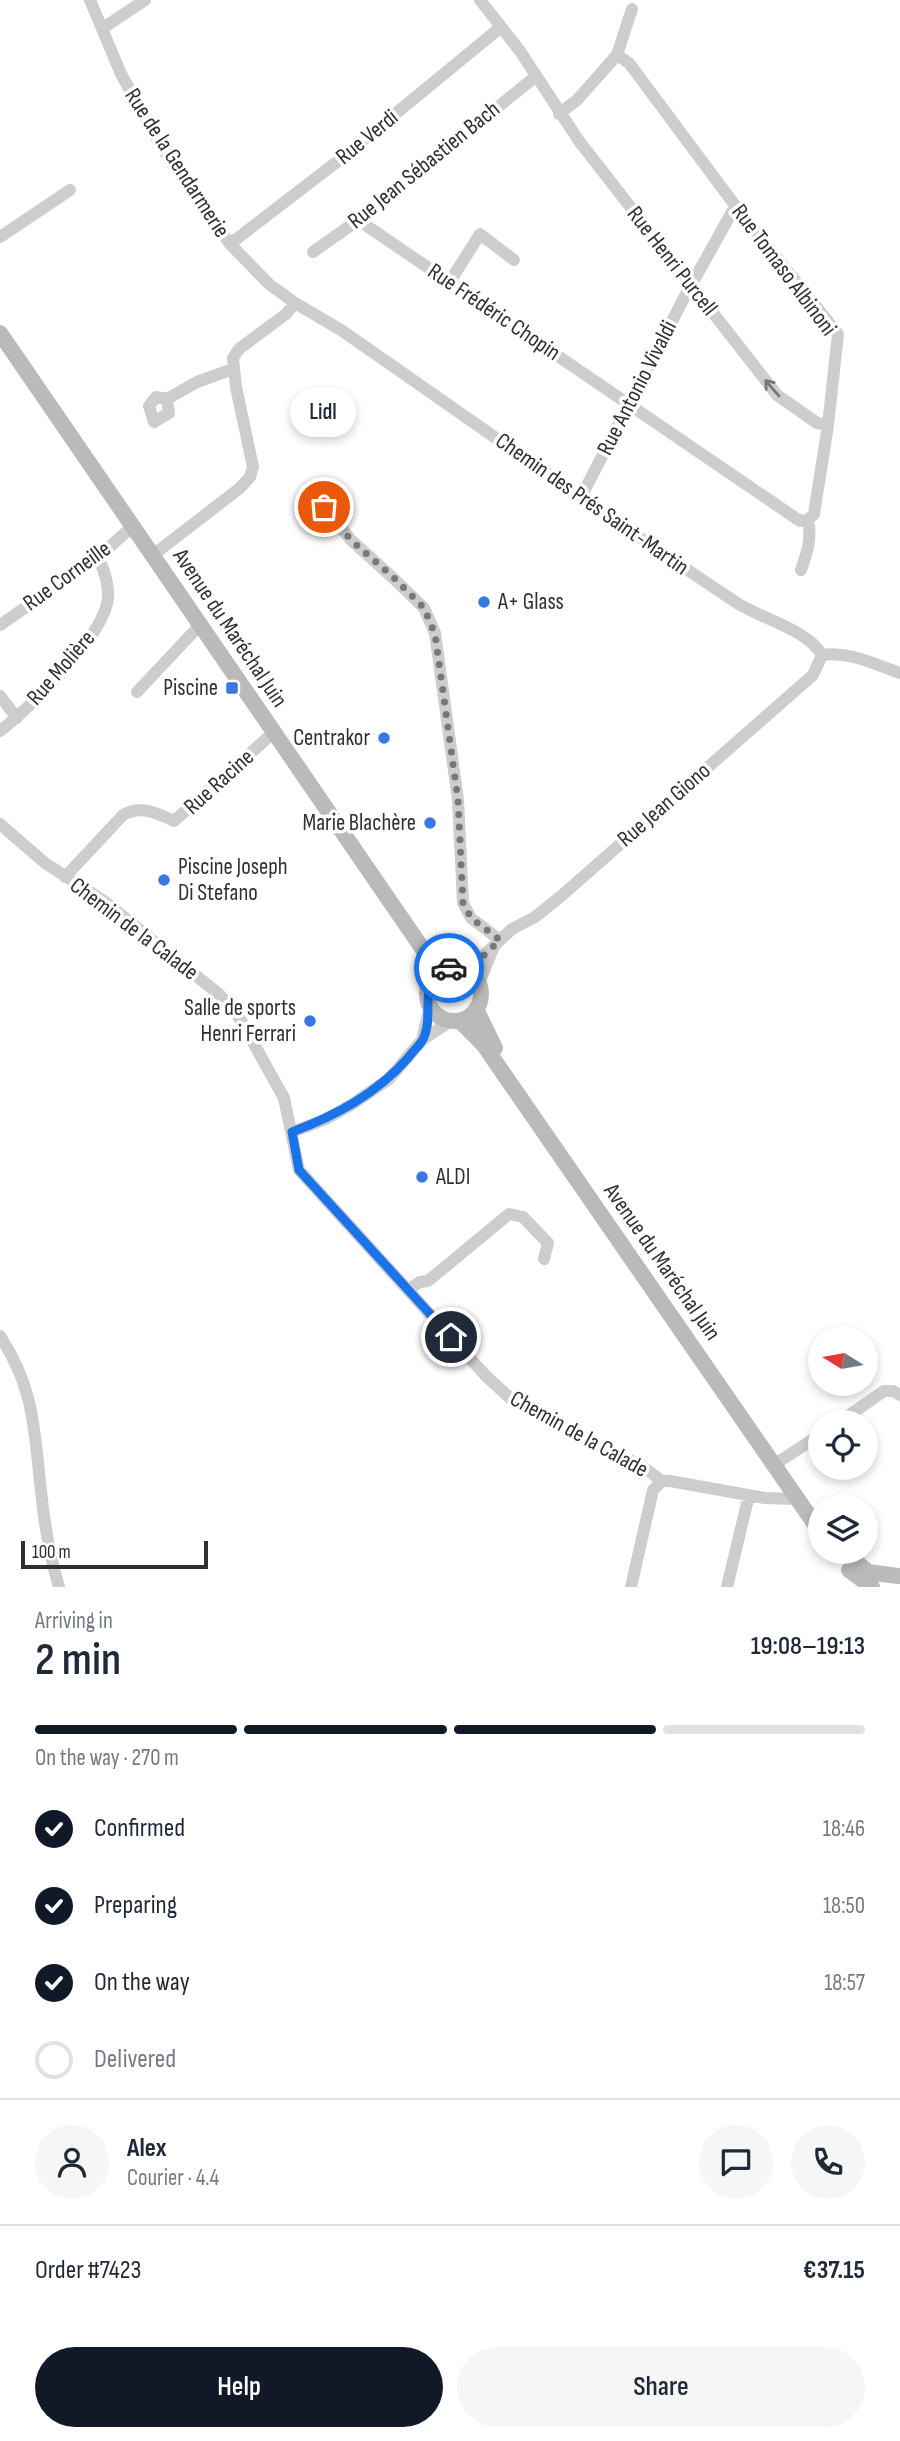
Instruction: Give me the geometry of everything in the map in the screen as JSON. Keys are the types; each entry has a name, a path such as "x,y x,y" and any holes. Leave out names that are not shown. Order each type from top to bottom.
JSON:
{"main road":[{"name":"Avenue du Maréchal Juin","path":"0,333 422,948 444,969"},
{"name":"Avenue du Maréchal Juin","path":"422,948 431,980"},
{"path":"444,969 464,969 479,983 481,997 477,1009 455,1021 435,1013 427,998 431,980 444,969"},
{"name":"Avenue du Maréchal Juin","path":"477,1009 486,1032 505,1065 808,1501"},
{"name":"Avenue du Maréchal Juin","path":"455,1021 483,1044 808,1514"},
{"path":"843,1564 872,1587"},
{"path":"859,1564 869,1572 899,1576"},
{"path":"884,1587 891,1579 899,1576"}],"street":[{"name":"Rue de la Gendarmerie","path":"90,0 121,74 175,168 230,244 269,284 295,303"},
{"path":"103,28 145,0"},
{"name":"Rue Henri Purcell","path":"480,0 559,114 777,395 817,424 828,425"},
{"path":"559,114 590,87 617,55 632,9"},
{"name":"Rue Verdi","path":"230,244 501,27"},
{"name":"Rue Tomaso Albinoni","path":"617,55 629,63 737,208 838,334 828,425 814,514 808,520 810,545 801,570"},
{"name":"Rue Jean Sébastien Bach","path":"313,252 361,218 535,77"},
{"path":"0,237 70,190"},
{"name":"Rue Antonio Vivaldi","path":"581,497 691,286 732,212 737,208"},
{"name":"Rue Frédéric Chopin","path":"361,218 367,226 550,349 628,406"},
{"path":"449,283 480,234 513,260"},
{"path":"153,555 240,488 250,477 253,467 233,358 239,349 286,314 295,303"},
{"name":"Chemin des Prés Saint-Martin","path":"295,303 341,330 751,612 807,638 816,645 822,655"},
{"path":"167,400 197,382 233,369"},
{"path":"628,406 800,521 808,520"},
{"path":"310,489 351,540 424,608 435,634 458,800 463,903 471,918 497,943 479,983"},
{"name":"Rue Corneille","path":"0,625 98,556 133,526"},
{"name":"Rue Molière","path":"0,731 55,680 98,626 108,600 106,575 98,556"},
{"path":"136,692 200,625"},
{"path":"822,655 833,653 854,656 900,673"},
{"name":"Rue Jean Giono","path":"464,969 481,958 512,929 535,917 560,897 813,675 822,655"},
{"path":"0,696 16,718"},
{"name":"Rue Racine","path":"65,877 123,815 134,809 156,812 174,821 273,733"},
{"name":"Chemin de la Calade","path":"0,824 45,863 104,901 220,995 240,1019 284,1098 299,1170 413,1293 486,1377 510,1398 607,1450 639,1464 662,1481 670,1480 781,1500 798,1499"},
{"path":"422,1040 430,1006"},
{"path":"292,1132 337,1114 389,1079 422,1040 455,1021"},
{"path":"413,1293 420,1282 428,1281 509,1214 523,1217 548,1243 544,1259"},
{"path":"0,1336 13,1357 31,1403 48,1543 59,1587"},
{"path":"857,1410 884,1391 893,1391 900,1395"},
{"path":"780,1461 808,1443"},
{"path":"631,1587 653,1490 662,1481"},
{"path":"727,1587 749,1495"}],"way so far":[{"path":"324,507 351,540 424,608 435,634 458,800 463,903 468,915 500,940 464,969 449,968"}],"place":[{"name":"Lidl","path":"324,507"},
{"name":"A+ Glass","path":"484,602"},
{"name":"Piscine","path":"232,688"},
{"name":"Centrakor","path":"384,738"},
{"name":"Marie Blachère","path":"430,823"},
{"name":"Piscine Joseph Di Stefano","path":"164,880"},
{"name":"Salle de sports Henri Ferrari","path":"310,1021"},
{"name":"ALDI","path":"422,1177"}],"route":[{"path":"449,968 436,974 431,980 427,998 430,1006 427,1027 422,1040 389,1079 337,1114 292,1132 299,1170 451,1337"}]}
